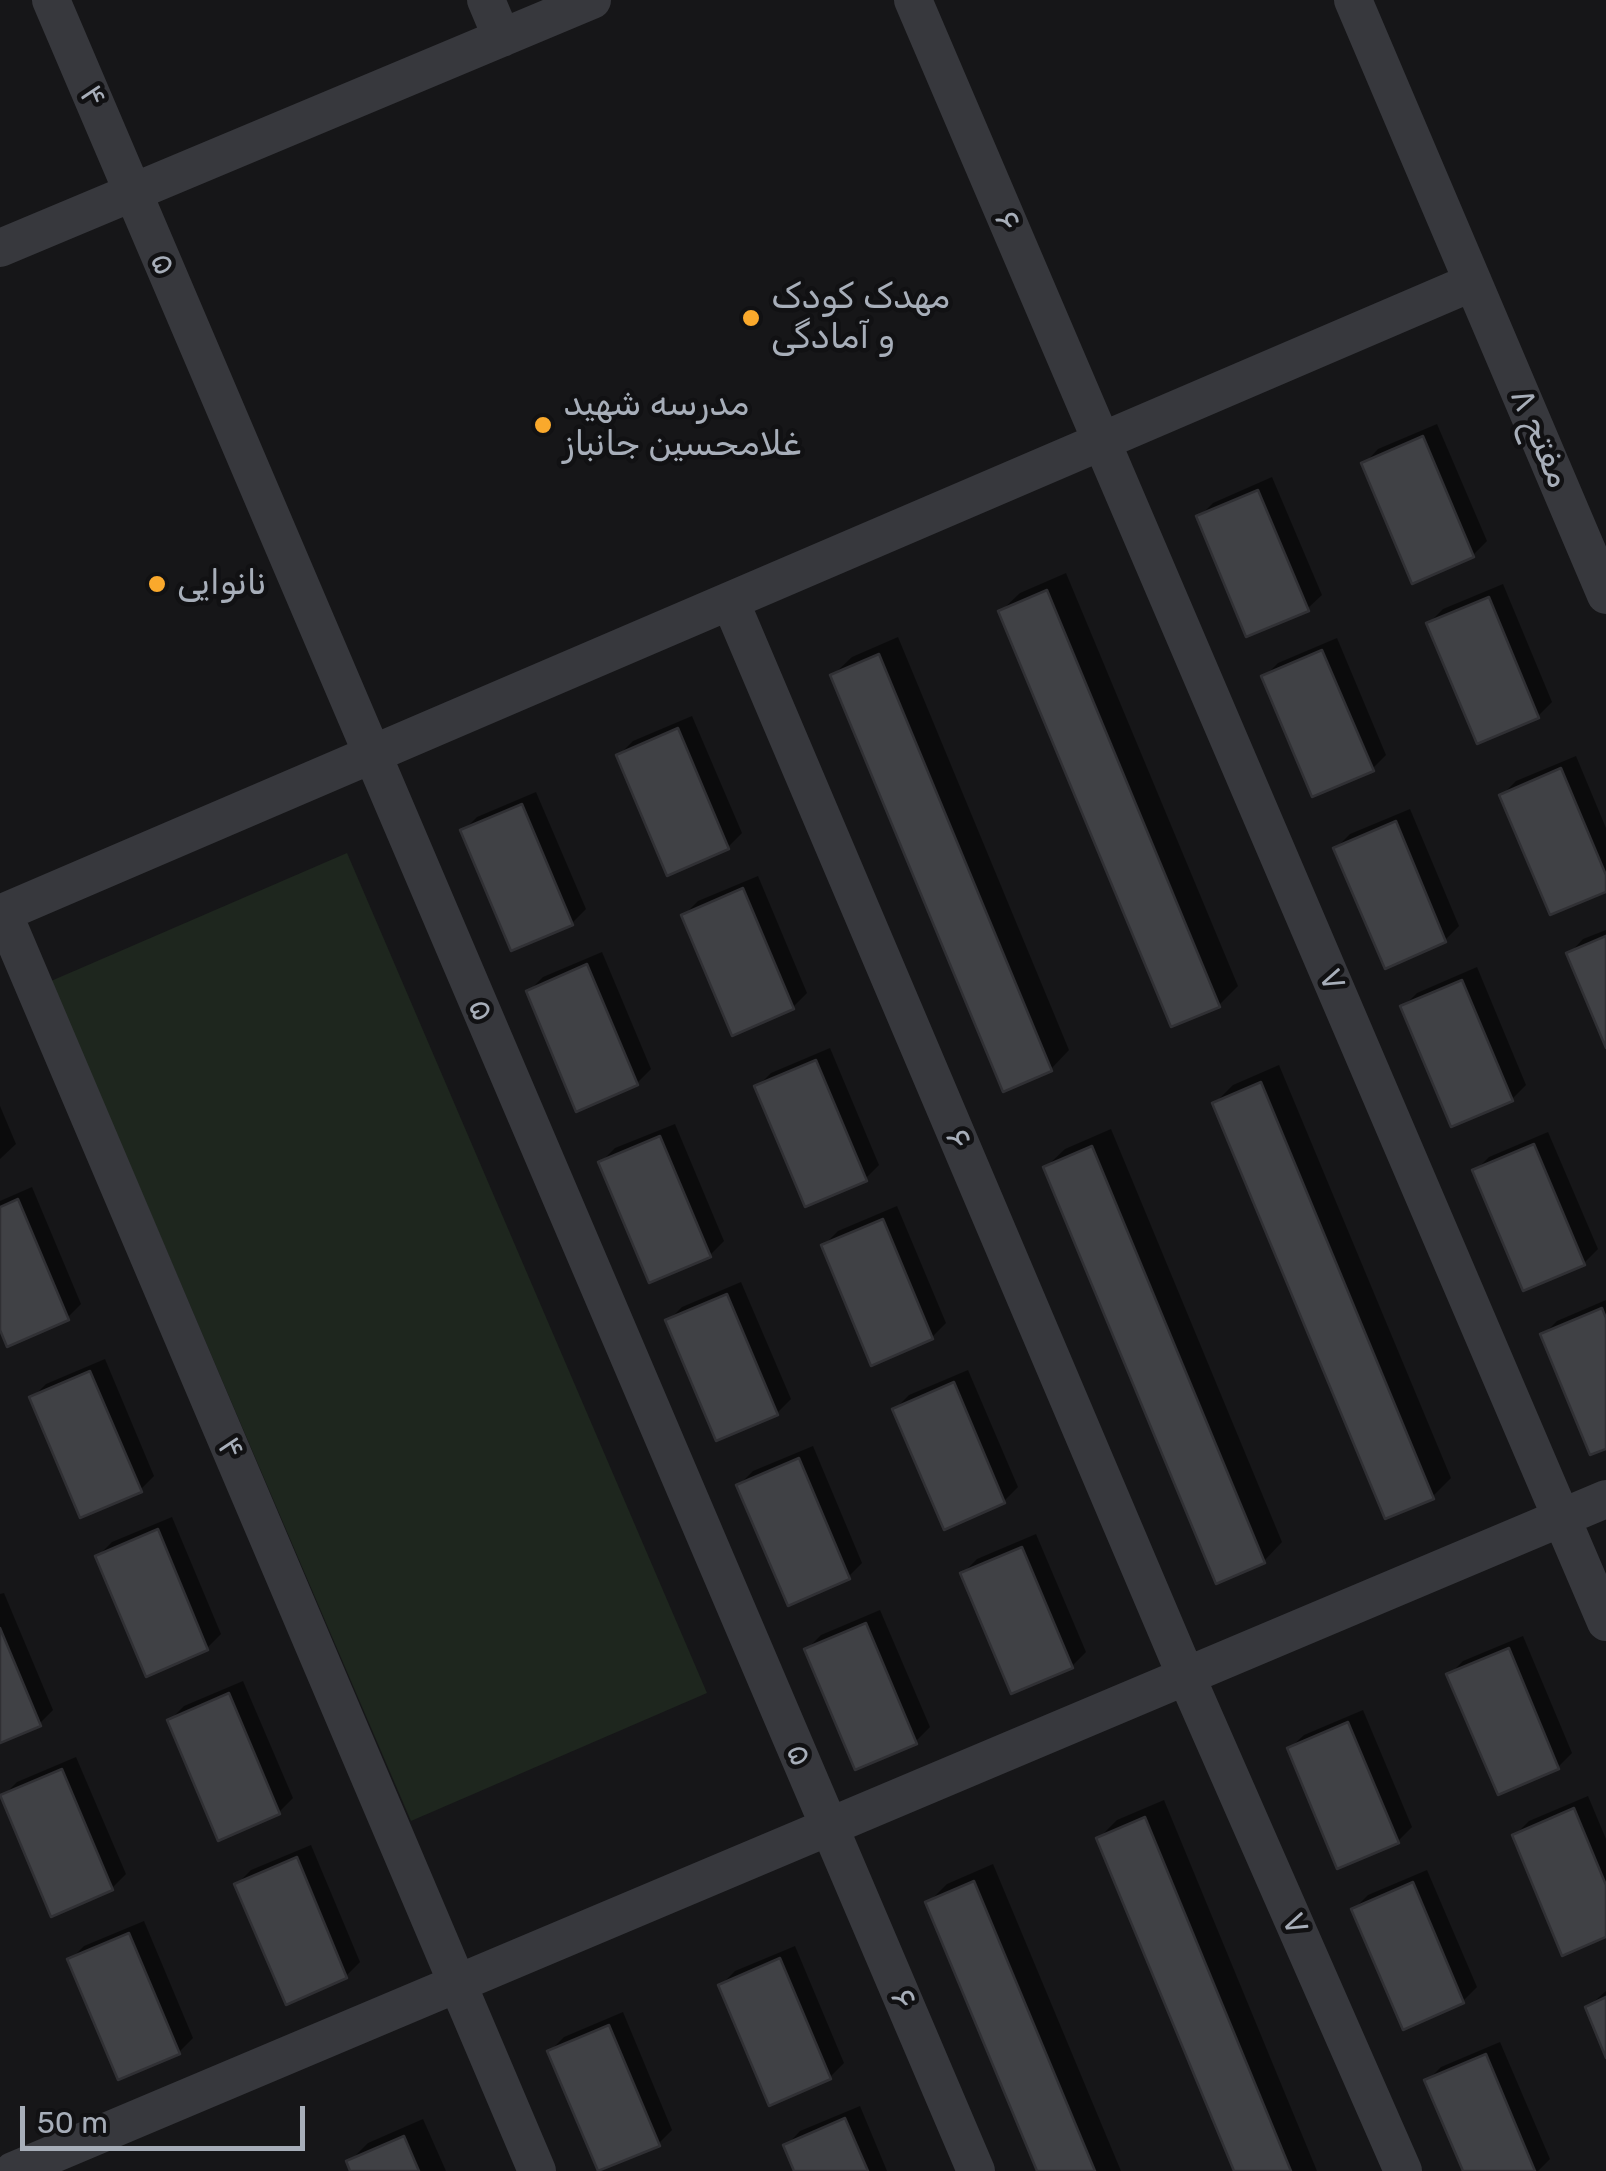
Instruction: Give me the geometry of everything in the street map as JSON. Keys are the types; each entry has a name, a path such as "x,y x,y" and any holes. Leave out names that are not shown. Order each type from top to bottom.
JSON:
{"street":[{"name":"۴","path":"51,0 133,192"},
{"path":"486,0 502,38"},
{"path":"0,248 592,0"},
{"name":"۶","path":"913,0 1102,442"},
{"name":"۸ مفتح","path":"1353,0 1606,595"},
{"name":"۵","path":"133,192 829,1827"},
{"path":"2,913 1473,282"},
{"name":"۷","path":"1102,442 1606,1622"},
{"name":"۶","path":"730,602 1186,1676"},
{"name":"۴","path":"2,913 458,1984"},
{"path":"13,2171 1606,1499"},
{"name":"۷","path":"1186,1676 1404,2171"},
{"name":"۶","path":"829,1827 976,2171"},
{"path":"458,1984 537,2171"}],"shaded area":[{"path":"347,853 707,1693 411,1821 51,981"}],"building":[{"path":"1423,436 1474,557 1412,584 1361,463"},
{"path":"1258,490 1309,611 1246,637 1196,516"},
{"path":"1047,590 1220,1007 1171,1027 998,611"},
{"path":"1489,597 1539,718 1477,744 1426,623"},
{"path":"1322,650 1374,771 1312,797 1261,676"},
{"path":"879,654 1052,1071 1003,1092 830,675"},
{"path":"678,728 729,849 667,876 616,755"},
{"path":"1561,768 1606,875 1606,892 1550,915 1499,795"},
{"path":"522,804 573,925 511,951 460,830"},
{"path":"1396,821 1446,942 1385,969 1333,848"},
{"path":"743,888 794,1009 732,1036 681,915"},
{"path":"1606,936 1606,1048 1566,953"},
{"path":"587,964 638,1085 576,1112 526,991"},
{"path":"1462,980 1513,1101 1451,1127 1400,1006"},
{"path":"816,1060 867,1181 805,1207 754,1086"},
{"path":"1261,1082 1434,1499 1385,1519 1212,1103"},
{"path":"660,1136 711,1257 649,1283 598,1162"},
{"path":"1534,1144 1585,1265 1523,1291 1472,1170"},
{"path":"1092,1146 1265,1563 1216,1584 1043,1167"},
{"path":"18,1199 69,1320 7,1347 0,1330 0,1207"},
{"path":"883,1219 933,1339 871,1366 821,1245"},
{"path":"727,1294 778,1415 716,1441 665,1320"},
{"path":"1602,1308 1606,1318 1606,1449 1590,1455 1540,1334"},
{"path":"90,1371 142,1492 80,1518 29,1397"},
{"path":"954,1382 1005,1503 944,1530 892,1409"},
{"path":"799,1458 850,1579 788,1606 736,1485"},
{"path":"158,1529 208,1650 146,1677 95,1556"},
{"path":"1022,1547 1073,1668 1011,1694 960,1573"},
{"path":"866,1623 917,1744 855,1770 804,1649"},
{"path":"0,1628 41,1726 0,1743"},
{"path":"1509,1648 1559,1769 1498,1795 1446,1674"},
{"path":"229,1693 280,1814 218,1841 167,1720"},
{"path":"1348,1722 1399,1843 1337,1869 1287,1748"},
{"path":"62,1769 113,1890 51,1917 0,1795"},
{"path":"1574,1808 1606,1885 1606,1937 1562,1956 1512,1835"},
{"path":"1145,1817 1291,2171 1234,2171 1096,1838"},
{"path":"297,1857 347,1978 286,2005 234,1884"},
{"path":"974,1881 1095,2171 1037,2171 925,1902"},
{"path":"1413,1882 1464,2003 1403,2030 1351,1909"},
{"path":"129,1933 180,2054 118,2080 67,1959"},
{"path":"780,1958 831,2079 769,2106 718,1985"},
{"path":"1606,1997 1606,2058 1585,2007"},
{"path":"609,2025 660,2146 598,2171 547,2051"},
{"path":"1486,2054 1535,2171 1463,2171 1424,2080"},
{"path":"845,2118 868,2171 794,2171 783,2145"},
{"path":"404,2136 419,2171 350,2171 346,2161"}],"place":[{"name":"مهدک کودک و آمادگی","path":"751,318"},
{"name":"مدرسه شهید غلامحسین جانباز","path":"543,425"},
{"name":"نانوایی","path":"157,584"}]}
